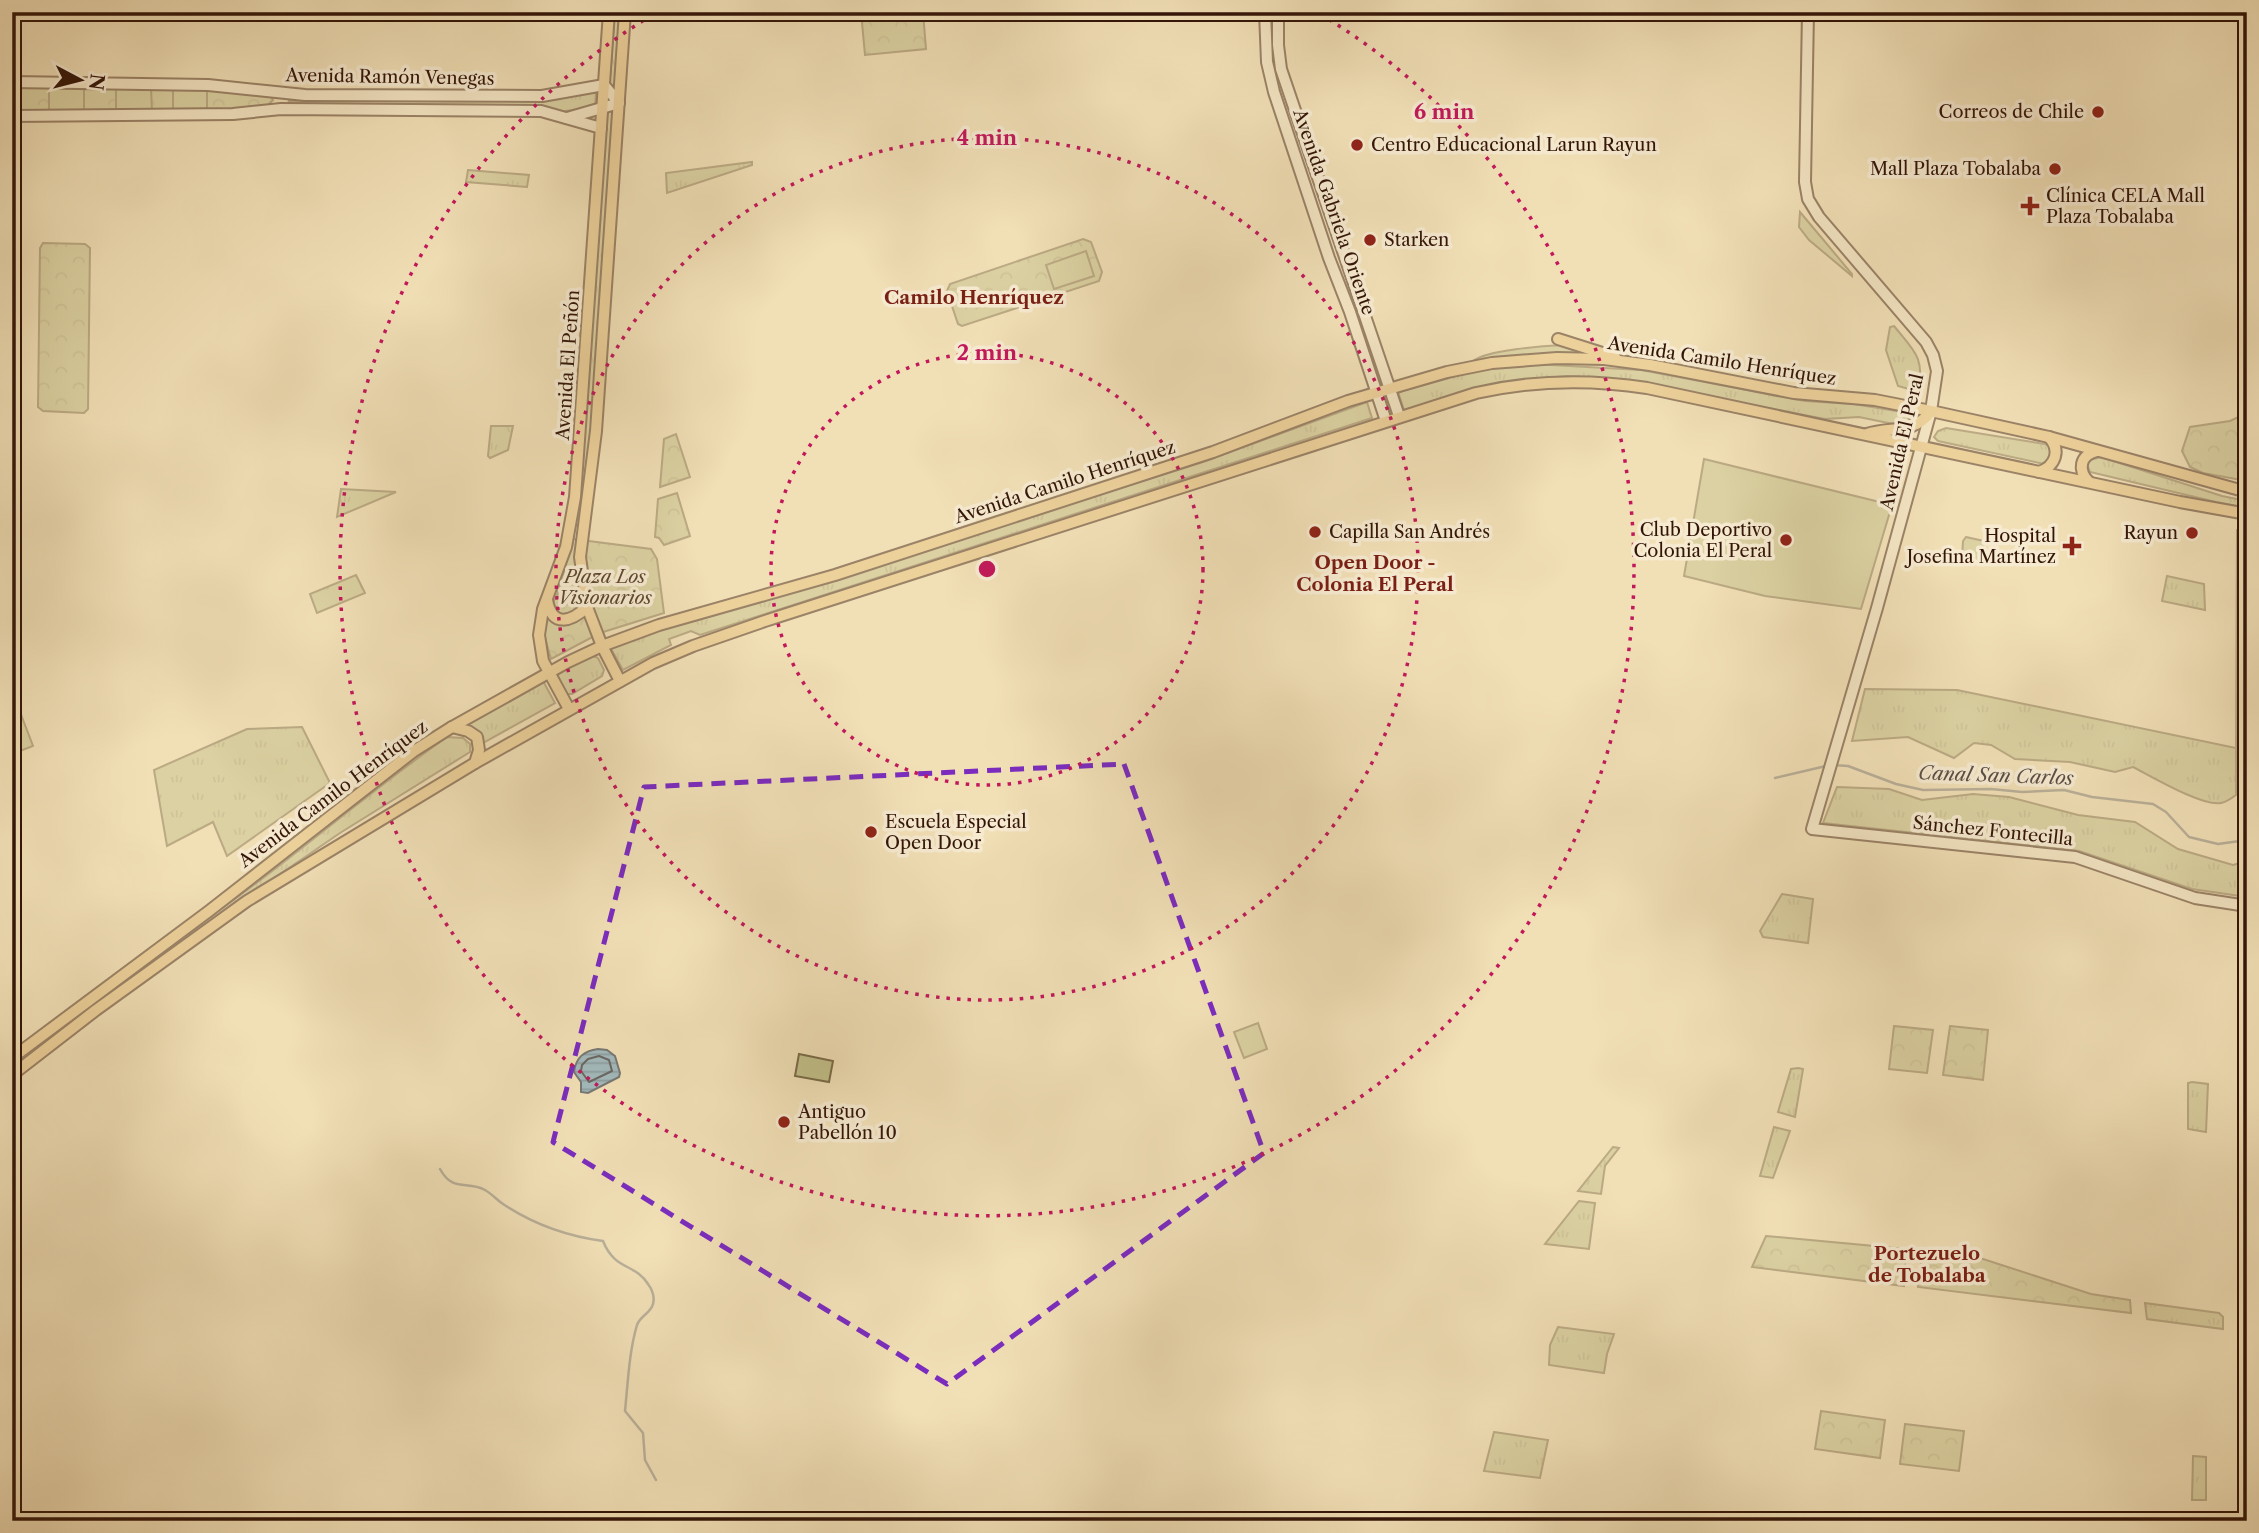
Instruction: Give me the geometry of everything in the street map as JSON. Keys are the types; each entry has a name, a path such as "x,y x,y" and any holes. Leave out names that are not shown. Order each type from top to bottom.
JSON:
{"main road":[{"name":"Avenida El Peñón","path":"569,709 548,673 540,635 541,618 566,547 575,497 609,12"},
{"name":"Avenida El Peñón","path":"620,681 602,646 587,607 580,546 596,430 625,12"},
{"path":"1558,339 1630,362"},
{"name":"Avenida Camilo Henríquez","path":"12,1058 209,911 385,772 452,727 602,646 659,625 812,583 1183,462 1326,408 1461,369 1512,361 1557,358 1630,362 1794,393 1875,400 2049,437 2247,492"},
{"name":"Avenida Camilo Henríquez","path":"12,1075 107,1002 247,901 475,762 673,654 725,634 1399,416 1494,389 1535,383 1591,382 1647,388 2247,514"},
{"path":"1864,435 1909,428 1922,421 1931,411"},
{"path":"2039,472 2048,468 2055,458 2055,446 2049,437"},
{"path":"2089,482 2082,474 2082,462 2091,453 2100,451"},
{"path":"547,600 553,615 562,620 571,619 587,607"},
{"path":"452,727 468,731 477,737 479,750 475,762"}],"street":[{"name":"Avenida Gabriela Oriente","path":"1265,12 1267,62 1274,92 1386,421"},
{"name":"Avenida Gabriela Oriente","path":"1278,12 1281,69 1399,416"},
{"name":"Avenida El Peral","path":"1808,12 1804,183 1808,199 1819,217 1930,348 1937,371 1922,447 1812,830"},
{"name":"Avenida Ramón Venegas","path":"12,82 208,85 294,95 430,96 542,96 604,85"},
{"path":"604,85 619,103"},
{"name":"Avenida Ramón Venegas","path":"567,118 619,103"},
{"name":"Avenida Ramón Venegas","path":"12,116 155,116 303,109 541,111 601,128"},
{"name":"Sánchez Fontecilla","path":"1812,830 2075,857 2195,898 2247,906"}],"highlighted area":[{"path":"1124,764 1264,1153 947,1384 553,1142 644,787"}],"green space":[{"path":"615,12 621,12 589,464 578,501"},
{"path":"861,12 923,12 926,49 865,55"},
{"path":"12,86 214,88 269,95 273,100 268,105 215,112 12,111"},
{"path":"49,88 84,88 84,111 49,111"},
{"path":"116,89 151,89 152,111 116,111"},
{"path":"173,89 207,89 207,112 173,111"},
{"path":"596,92 595,107 558,112 534,106 288,101 535,101"},
{"path":"752,162 752,165 667,193 666,173"},
{"path":"468,170 529,175 527,187 466,182"},
{"path":"1800,212 1852,276 1809,240 1799,227"},
{"name":"Camilo Henríquez","path":"1083,239 1091,242 1102,272 1099,281 962,326 958,324 947,291 950,284"},
{"path":"43,243 85,244 90,248 88,409 84,413 43,411 38,407 40,248"},
{"path":"1086,251 1094,276 1054,289 1046,265"},
{"path":"1894,326 1919,362 1919,392 1898,386 1886,350 1890,327"},
{"path":"1563,345 1582,349 1586,355 1473,361 1502,351"},
{"path":"1533,364 1641,370 1805,401 1854,404 1908,413 1909,421 1893,424 1859,417 1825,419 1617,380 1567,376 1514,381 1459,393 1404,410 1398,392 1479,370"},
{"path":"1367,402 1372,418 700,635 691,631 669,639 671,645 623,670 610,647 673,625 798,589 1203,462"},
{"path":"2247,413 2247,481 2203,473 2190,467 2182,451 2190,427 2230,421"},
{"path":"491,426 513,426 508,450 490,458 488,456"},
{"path":"1946,428 2051,445 2052,459 2044,464 1938,441 1934,437 1938,431"},
{"path":"676,434 690,477 660,487 664,439"},
{"path":"2101,457 2222,496 2247,501 2247,508 2090,472 2087,464 2090,460"},
{"name":"Club Deportivo Colonia El Peral","path":"1704,459 1892,505 1861,609 1765,596 1684,576"},
{"path":"341,489 396,492 337,517"},
{"path":"677,493 690,536 664,545 655,537 658,499"},
{"path":"2237,530 2247,530 2247,783 2238,783 2236,748"},
{"path":"1966,537 1984,541 1981,563 1962,558 1963,541"},
{"name":"Plaza Los Visionarios","path":"573,539 651,549 657,559 664,613 600,633 551,659 544,634 545,616 557,595"},
{"path":"356,575 365,593 317,613 310,594"},
{"path":"2167,576 2204,584 2205,610 2162,601"},
{"path":"591,655 598,658 604,670 602,676 572,694 565,694 555,674"},
{"path":"542,679 555,703 483,743 475,729 460,724"},
{"path":"1865,689 1957,690 2236,748 2236,795 2229,800 2213,803 2190,796 2133,767 2115,772 2070,762 2015,759 1991,745 1974,743 1954,758 1908,737 1852,741"},
{"path":"17,704 33,746 12,754 12,706"},
{"path":"302,727 330,783 227,856 213,822 167,846 154,770 247,729"},
{"path":"447,737 463,738 470,744 470,752 340,833 127,979 269,874"},
{"path":"1837,787 1889,789 1922,800 1973,794 2009,797 2078,815 2135,822 2178,849 2233,865 2247,861 2247,897 2192,889 2079,851 1823,823"},
{"path":"1782,894 1813,899 1808,943 1763,937 1760,931"},
{"path":"1258,1023 1267,1049 1244,1058 1234,1032"},
{"path":"1894,1026 1933,1030 1927,1073 1889,1069"},
{"path":"1950,1026 1988,1030 1983,1080 1943,1075"},
{"path":"799,1054 833,1061 829,1082 795,1076"},
{"path":"1791,1069 1803,1069 1795,1117 1778,1112"},
{"path":"2188,1083 2208,1084 2206,1132 2188,1129"},
{"path":"1774,1127 1790,1131 1773,1178 1760,1176"},
{"path":"1613,1147 1619,1148 1605,1166 1601,1194 1578,1191"},
{"path":"1579,1201 1595,1203 1589,1249 1545,1244"},
{"path":"1766,1236 1906,1249 1904,1286 1752,1267"},
{"path":"1922,1253 1980,1258 2091,1294 2130,1300 2131,1313 1918,1287"},
{"path":"2145,1303 2219,1313 2223,1317 2223,1329 2147,1319"},
{"path":"1558,1327 1614,1334 1604,1373 1549,1365 1550,1345"},
{"path":"1821,1411 1885,1420 1880,1458 1815,1449"},
{"path":"1905,1424 1964,1431 1959,1471 1900,1464"},
{"path":"1494,1432 1548,1440 1540,1478 1484,1471"},
{"path":"2193,1456 2206,1457 2206,1500 2192,1500"}],"water":[{"path":"598,1049 607,1050 615,1056 619,1077 588,1093 581,1092 581,1082 574,1072 577,1062 585,1053"}],"waterway":[{"name":"Canal San Carlos","path":"1833,765 1848,766 1896,784 1923,790 2064,790 2092,797 2153,804 2166,812 2189,837 2218,844 2247,840"},
{"name":"Canal San Carlos","path":"1775,778 1826,766"},
{"path":"440,1169 455,1184 485,1190 514,1211 538,1223 576,1236 603,1241 613,1257 643,1277 653,1293 654,1301 650,1310 638,1322 634,1335 625,1411 643,1433 645,1460 656,1480"}],"place":[{"name":"Correos de Chile","path":"2098,112"},
{"name":"Centro Educacional Larun Rayun","path":"1357,145"},
{"name":"Mall Plaza Tobalaba","path":"2055,169"},
{"name":"Clínica CELA Mall Plaza Tobalaba","path":"2030,206"},
{"name":"Starken","path":"1370,240"},
{"name":"Capilla San Andrés","path":"1315,532"},
{"name":"Rayun","path":"2192,533"},
{"name":"Club Deportivo Colonia El Peral","path":"1786,540"},
{"name":"Hospital Josefina Martínez","path":"2072,546"},
{"name":"Escuela Especial Open Door","path":"871,832"},
{"name":"Antiguo Pabellón 10","path":"784,1122"}],"district":[{"name":"Camilo Henríquez","path":"974,297"},
{"name":"Open Door - Colonia El Peral","path":"1375,573"},
{"name":"Portezuelo de Tobalaba","path":"1927,1264"}]}
